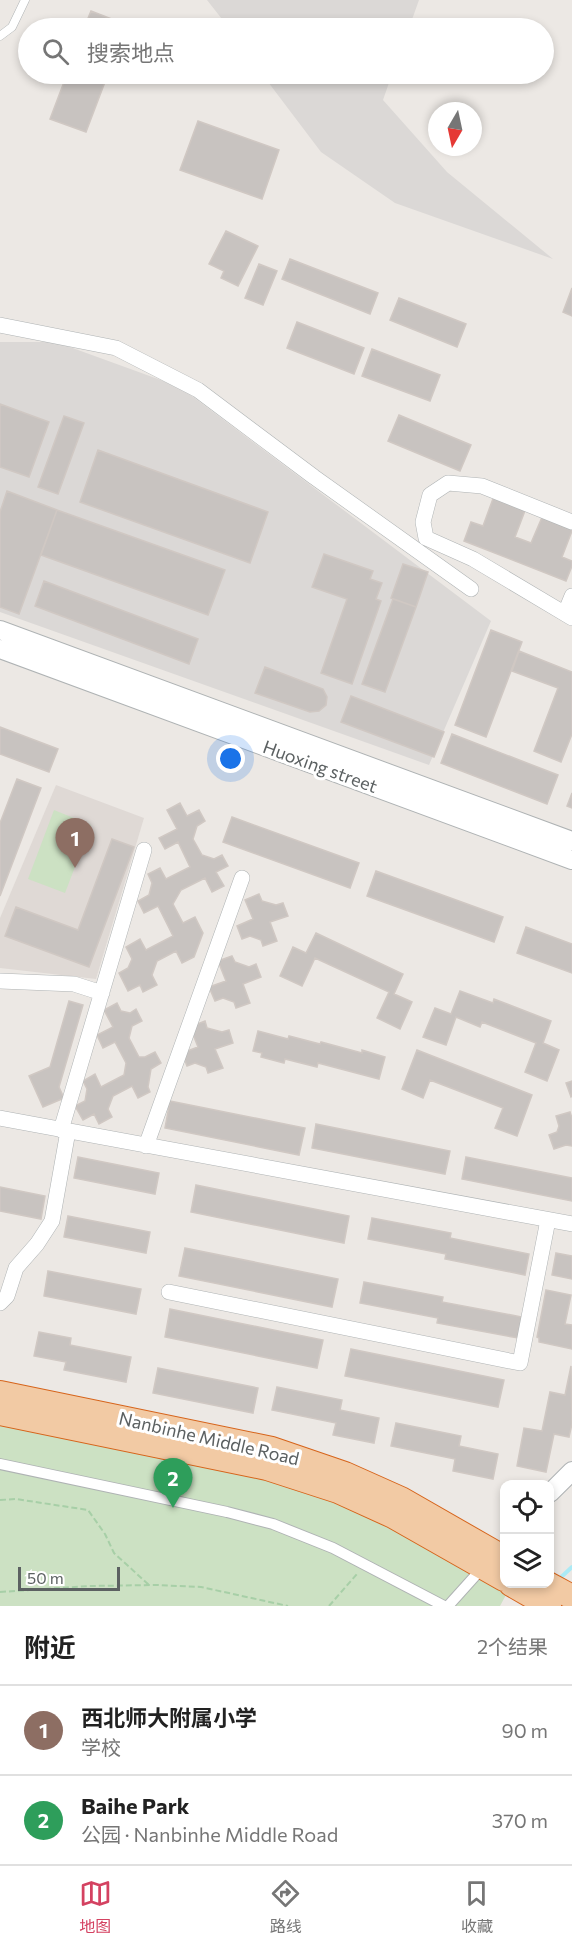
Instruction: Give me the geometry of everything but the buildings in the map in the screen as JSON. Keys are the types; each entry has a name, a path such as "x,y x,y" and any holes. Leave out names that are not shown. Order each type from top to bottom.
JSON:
{"highway":[{"name":"Nanbinhe Middle Road","path":"0,1393 272,1449 345,1474 401,1499 497,1554"},
{"name":"Nanbinhe Middle Road","path":"0,1413 267,1468 338,1491 393,1515 497,1554"},
{"path":"554,1587 572,1597"},
{"name":"Nanbinhe Middle Road","path":"519,1588 549,1606"}],"street":[{"path":"0,325 116,348 198,390 314,477 471,589"},
{"path":"572,522 482,486 448,483 430,495 423,522 426,538 473,560 568,616 572,596"},
{"name":"Huoxing street","path":"0,630 572,841"},
{"name":"Huoxing street","path":"0,649 572,860"},
{"path":"0,1303 7,1296 15,1268 37,1244 52,1221 64,1131 144,850"},
{"path":"146,1146 242,878"},
{"path":"0,981 74,984 102,993"},
{"path":"0,1118 572,1224"},
{"path":"169,1292 520,1363 548,1220"},
{"path":"0,1464 264,1522 333,1548 446,1606 497,1554"},
{"path":"554,1487 572,1471"}],"lane":[{"path":"0,36 12,27 25,0"}],"path":[{"path":"0,1500 16,1499 88,1510 105,1534 114,1553 150,1585"},
{"path":"329,1606 364,1565"},
{"path":"0,1592 89,1586 201,1587 288,1606"}],"shaded area":[{"path":"207,0 419,0 413,18 221,18"},
{"path":"270,84 389,84 383,100 428,151 428,156 433,156 447,172 553,259 395,203 321,152"},
{"path":"0,342 56,342 180,387 491,621 429,765 0,612"},
{"path":"56,785 144,818 96,979 0,968 0,918"}],"green space":[{"path":"54,810 91,825 65,893 28,879"},
{"path":"0,1424 289,1484 402,1531 507,1593 500,1606 0,1606"}],"waterway":[{"path":"557,1581 572,1567"}],"place":[{"name":"西北师大附属小学","path":"75,868"},
{"name":"Baihe Park","path":"173,1508"}]}
